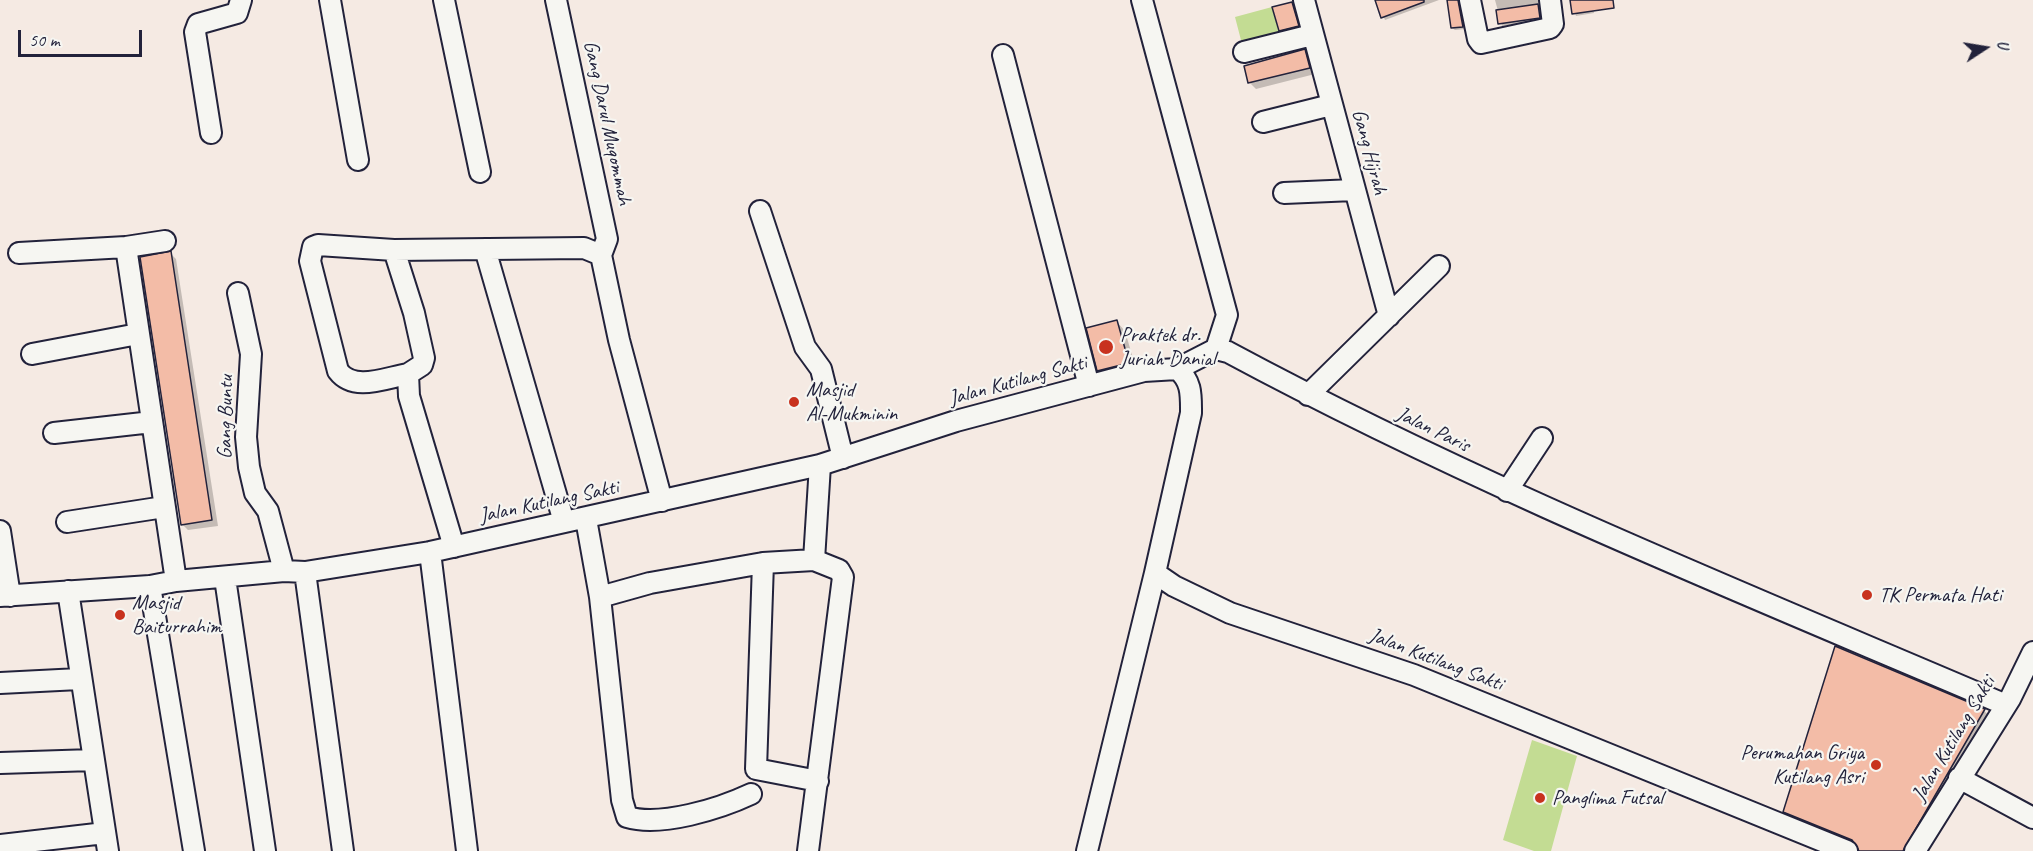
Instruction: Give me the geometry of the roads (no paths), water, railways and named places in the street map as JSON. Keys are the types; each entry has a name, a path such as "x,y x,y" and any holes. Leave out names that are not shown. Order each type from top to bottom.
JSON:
{"street":[{"path":"211,133 195,32 198,24 237,13 241,0"},
{"path":"330,0 358,160"},
{"path":"444,0 480,172"},
{"name":"Gang Darul Muqommah","path":"556,0 607,239 601,255 619,340 662,501"},
{"path":"1087,851 1155,573 1191,413 1191,389 1186,377 1177,369 1216,349 1227,315 1142,0"},
{"name":"Gang Hijrah","path":"1304,0 1389,316"},
{"path":"1470,0 1478,39 1481,43 1550,28 1553,24 1550,0"},
{"path":"1244,52 1312,35"},
{"path":"1003,55 1089,386"},
{"path":"1263,122 1331,105"},
{"path":"1284,193 1354,190"},
{"path":"760,211 805,347 821,369 843,458"},
{"path":"20,253 126,247 165,241"},
{"path":"394,250 414,313 424,358 422,365 408,374 358,383 349,382 338,371 310,261 313,247 318,245 394,250 584,248 601,255"},
{"path":"126,247 176,580"},
{"path":"485,249 564,522"},
{"path":"1308,395 1439,266"},
{"name":"Gang Buntu","path":"238,293 251,354 246,437 249,467 255,493 268,511 284,572"},
{"path":"32,354 138,334"},
{"name":"Jalan Paris","path":"1216,349 1507,491 2006,705"},
{"name":"Jalan Kutilang Sakti","path":"5,596 150,586 176,580 305,572 430,552 820,465 956,421 1144,371 1177,369"},
{"path":"408,374 409,396 454,547"},
{"path":"54,433 152,422"},
{"path":"1507,491 1542,438"},
{"path":"814,560 820,465"},
{"path":"67,522 164,507"},
{"path":"586,519 600,597 622,800 627,817 640,821 700,812 732,803 751,794"},
{"path":"0,531 5,596"},
{"path":"430,552 467,851"},
{"path":"600,597 650,583 763,563 814,560 839,570 843,578 808,851"},
{"path":"763,563 756,769 818,781"},
{"path":"305,572 343,851"},
{"name":"Jalan Kutilang Sakti","path":"1155,573 1174,586 1230,613 1414,675 1847,851"},
{"path":"225,578 265,851"},
{"path":"150,586 194,851"},
{"path":"0,845 106,842 79,679 68,591"},
{"name":"Jalan Kutilang Sakti","path":"1915,851 2030,664"},
{"path":"0,683 79,679"},
{"path":"0,763 93,760"},
{"path":"1959,778 2033,818"}],"place":[{"name":"Praktek dr. Juriah Danial","path":"1106,347"},
{"name":"Masjid Al-Mukminin","path":"794,402"},
{"name":"TK Permata Hati","path":"1867,595"},
{"name":"Masjid Baiturrahim","path":"120,615"},
{"name":"Perumahan Griya Kutilang Asri","path":"1876,765"},
{"name":"Panglima Futsal","path":"1540,798"}]}
